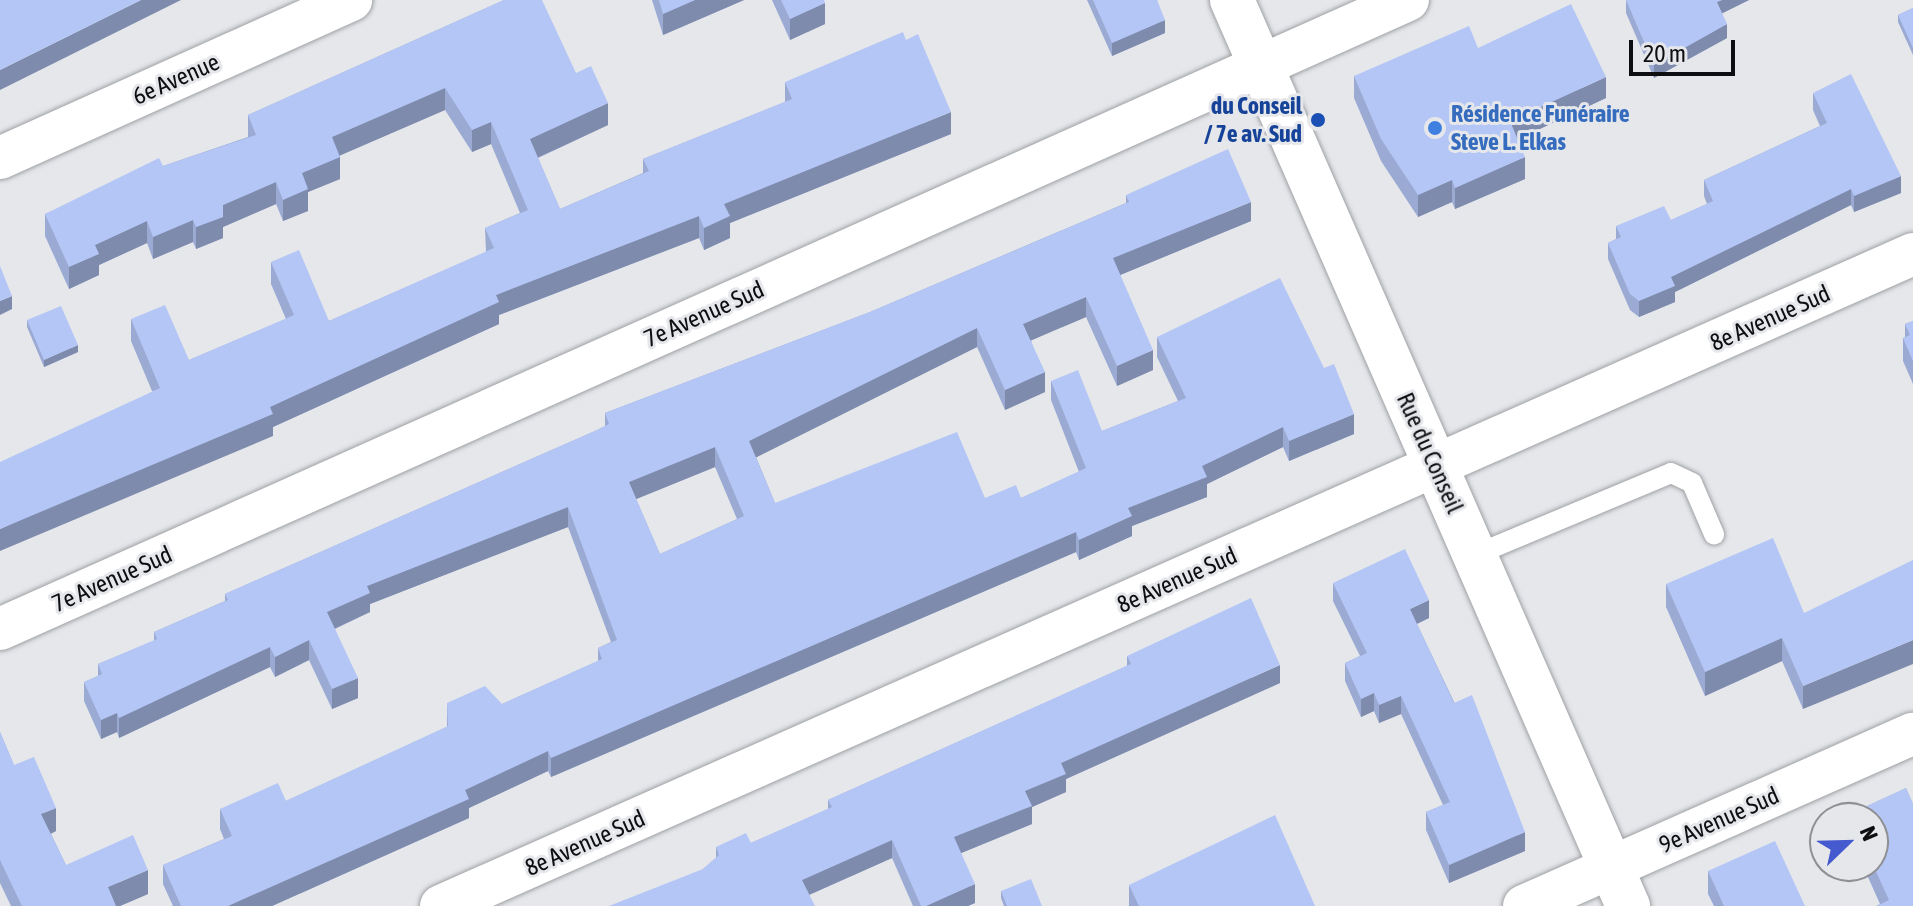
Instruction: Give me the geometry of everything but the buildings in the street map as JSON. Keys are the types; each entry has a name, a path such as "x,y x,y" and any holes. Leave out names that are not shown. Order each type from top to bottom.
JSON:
{"street":[{"name":"6e Avenue","path":"0,158 351,0"},
{"name":"Rue du Conseil","path":"1232,0 1620,887"},
{"name":"7e Avenue Sud","path":"0,629 1408,0"},
{"name":"8e Avenue Sud","path":"441,906 1913,254"},
{"name":"9e Avenue Sud","path":"1524,906 1620,887 1913,734"}],"lane":[{"path":"1475,555 1671,473 1692,483 1714,534"}],"place":[{"name":"du Conseil / 7e av. Sud","path":"1318,120"},
{"name":"Résidence Funéraire Steve L. Elkas","path":"1435,128"}]}
